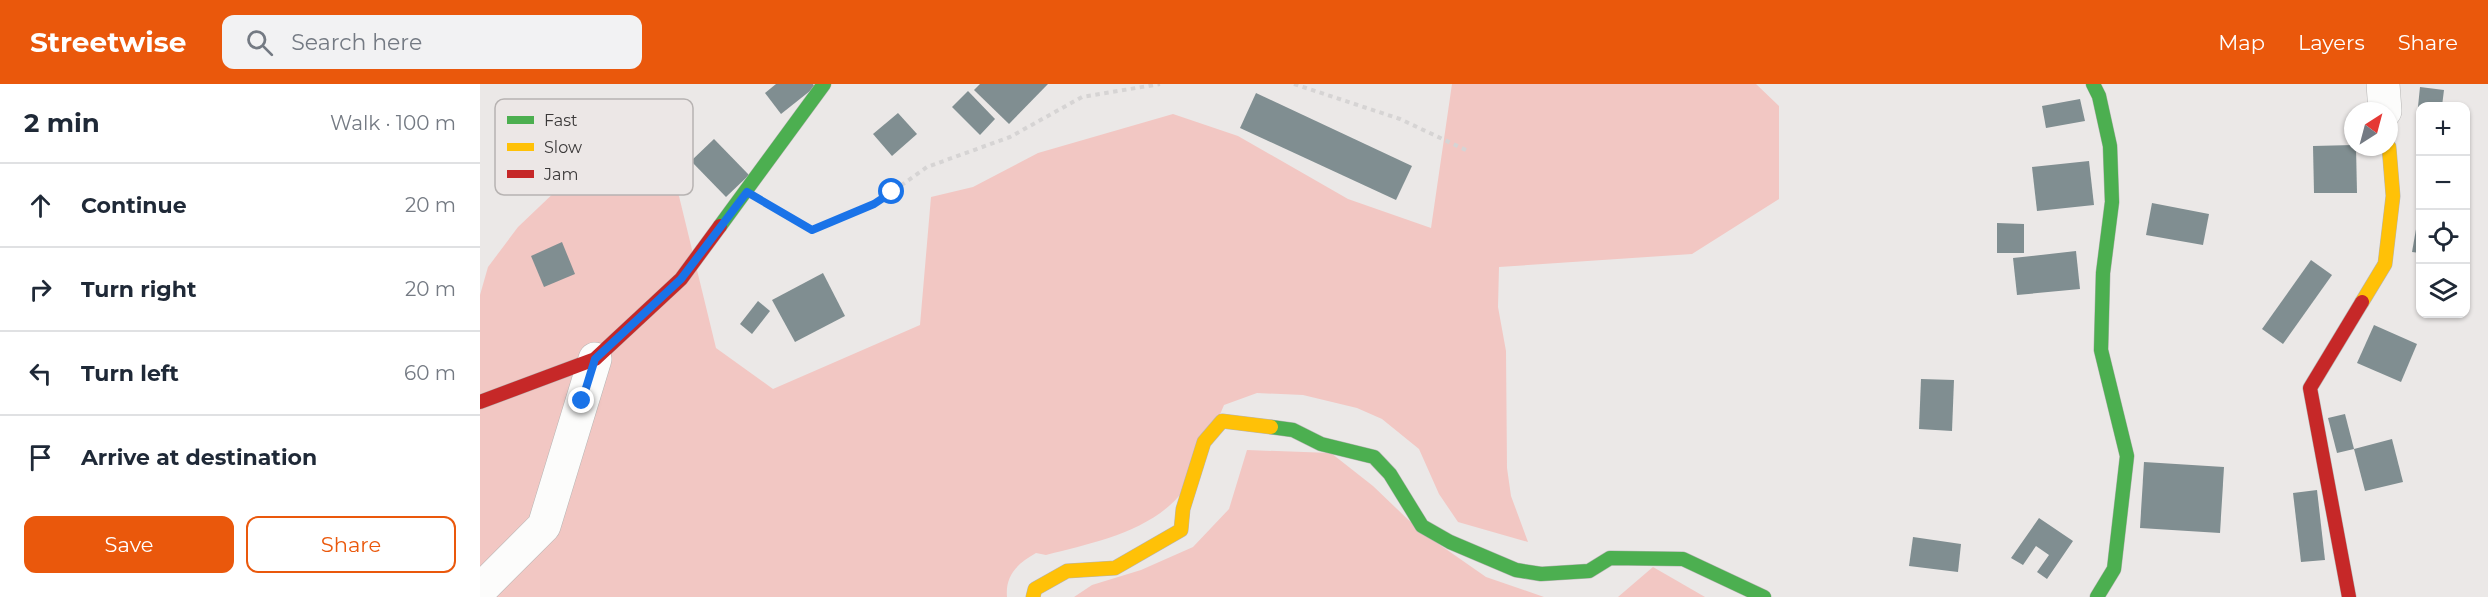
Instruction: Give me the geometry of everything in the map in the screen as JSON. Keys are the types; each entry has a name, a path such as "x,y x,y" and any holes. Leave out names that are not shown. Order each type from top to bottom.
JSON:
{"street":[{"path":"480,402 595,359 681,279 824,84"},
{"path":"2092,84 2099,96 2110,146 2112,202 2103,273 2101,350 2127,456 2114,570 2097,597"},
{"path":"2383,84 2384,102"},
{"path":"2349,597 2310,388 2385,264 2393,196 2390,156"},
{"path":"480,590 544,526 595,359"},
{"path":"1033,597 1035,589 1067,571 1115,568 1136,558 1181,530 1183,509 1204,442 1222,421 1293,430 1321,444 1374,457 1390,474 1422,526 1450,542 1516,570 1541,574 1589,571 1610,558 1683,559 1764,597"}],"path":[{"path":"747,192 812,230 874,204 927,167 1010,137 1082,97 1160,84"},
{"path":"1294,84 1400,119 1466,150"}],"shaded area":[{"path":"1452,84 1756,84 1779,106 1779,199 1692,254 1499,267 1498,307 1506,351 1507,468 1511,496 1528,542 1458,522 1439,494 1419,449 1382,419 1357,408 1303,395 1257,393 1224,405 1195,472 1178,498 1145,523 1126,532 1046,555 1036,553 1014,571 1008,582 1007,597 480,597 480,295 488,267 518,227 552,195 679,195 716,348 773,389 920,325 931,197 973,187 1038,153 1173,114 1238,136 1348,199 1431,228"},
{"path":"1247,450 1331,453 1373,486 1420,531 1486,577 1544,597 1074,597 1092,585 1141,570 1193,547 1229,509"},
{"path":"1653,567 1705,597 1618,597"}],"building":[{"path":"776,84 813,84 815,87 781,114 765,93"},
{"path":"980,84 1048,84 1009,124 974,90"},
{"path":"2420,87 2444,90 2442,102 2418,102"},
{"path":"968,91 995,119 980,135 952,107"},
{"path":"1256,93 1412,166 1396,200 1240,128"},
{"path":"2080,99 2085,121 2046,128 2042,106"},
{"path":"898,113 917,134 892,156 873,134"},
{"path":"714,139 749,175 726,197 693,163 693,159"},
{"path":"2344,145 2344,156 2356,156 2357,193 2314,193 2313,146"},
{"path":"2089,161 2094,205 2037,211 2032,167"},
{"path":"2152,203 2209,214 2203,245 2146,235"},
{"path":"1997,223 2024,224 2024,253 1997,253"},
{"path":"2416,229 2416,252 2412,252"},
{"path":"562,242 575,274 544,287 531,256"},
{"path":"2076,251 2080,289 2017,295 2013,258"},
{"path":"2311,260 2332,275 2283,344 2262,329"},
{"path":"823,273 845,316 795,342 772,300"},
{"path":"758,301 770,311 752,334 740,324"},
{"path":"2374,325 2417,344 2401,382 2357,363"},
{"path":"1921,379 1954,380 1952,431 1919,429"},
{"path":"2345,414 2354,449 2337,453 2328,418"},
{"path":"2392,439 2403,482 2365,491 2354,449"},
{"path":"2144,462 2224,467 2220,533 2140,528"},
{"path":"2317,490 2325,560 2301,562 2293,493"},
{"path":"2039,518 2073,541 2047,579 2037,572 2049,555 2036,546 2023,565 2011,558"},
{"path":"1913,537 1961,544 1958,572 1909,566"}],"traffic: fast":[{"path":"720,226 824,84"},
{"path":"2093,84 2099,96 2110,146 2112,202 2103,273 2101,350 2127,456 2114,569 2097,597"},
{"path":"1271,427 1293,430 1321,444 1374,457 1390,474 1422,526 1450,542 1516,570 1541,574 1589,571 1610,558 1683,559 1764,597"}],"traffic: slow":[{"path":"2362,302 2385,264 2393,196 2390,156"},
{"path":"1033,597 1035,589 1067,571 1115,568 1181,530 1183,509 1204,442 1222,421 1271,427"}],"traffic: jam":[{"path":"480,402 595,359 681,279 720,226"},
{"path":"2349,597 2310,388 2362,302"}],"route":[{"path":"582,401 595,359 681,279 747,192 812,230 874,204 892,192"}]}
